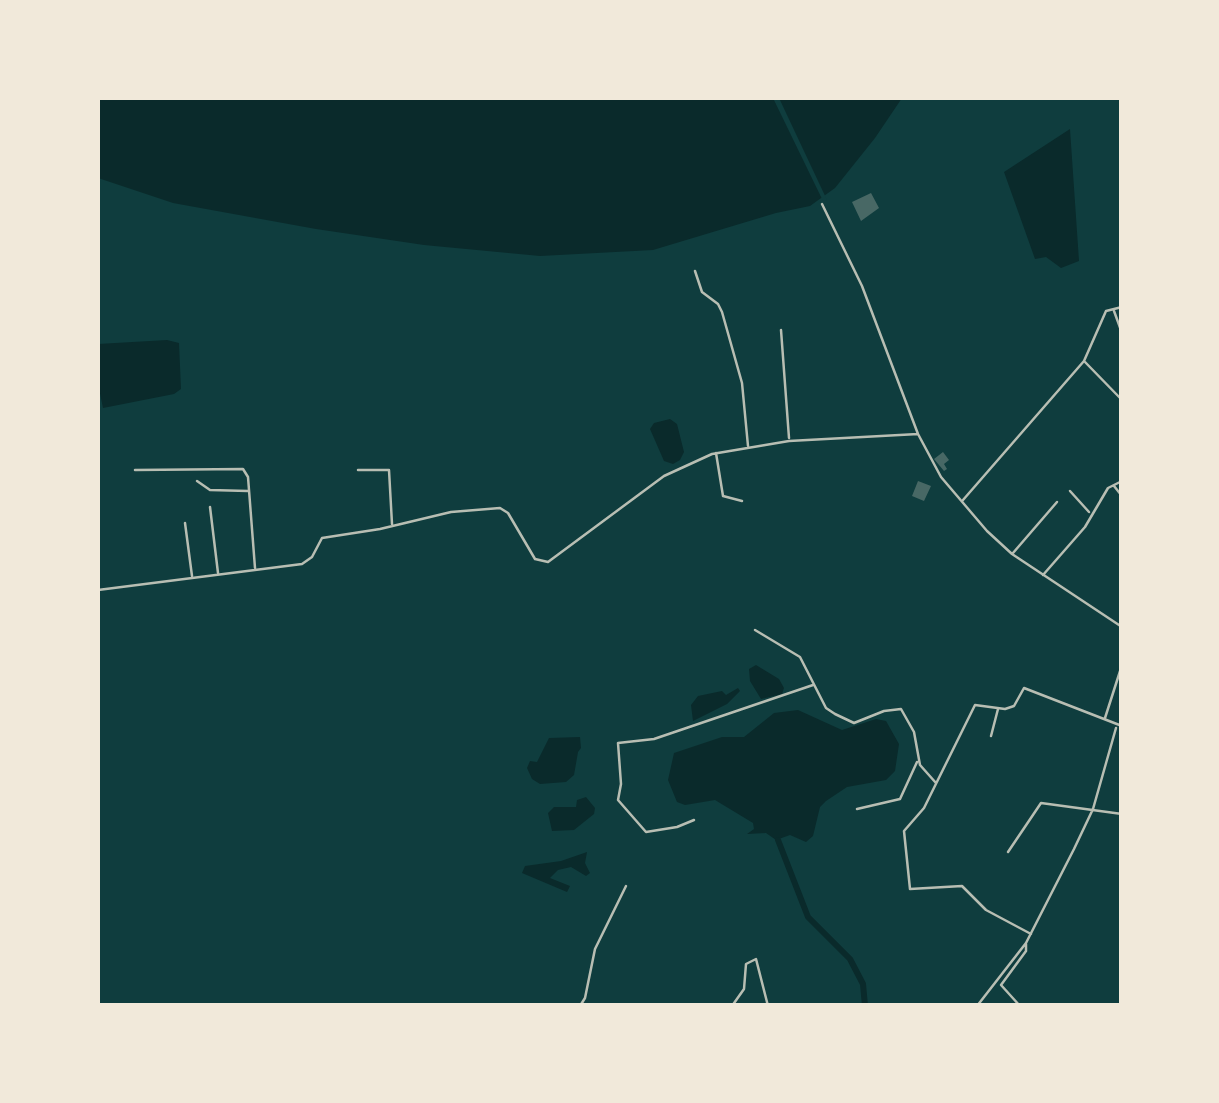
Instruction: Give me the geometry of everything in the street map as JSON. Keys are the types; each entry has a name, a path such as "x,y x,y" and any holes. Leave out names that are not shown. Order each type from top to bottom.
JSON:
{"street":[{"path":"822,204 882,333 918,434 941,477 1012,554 1122,627"},
{"path":"695,271 702,292 722,312 742,383 748,446"},
{"path":"962,501 1084,362 1106,311 1122,308"},
{"path":"1114,310 1122,333"},
{"path":"781,330 790,441"},
{"path":"1084,362 1122,400"},
{"path":"98,590 302,564 312,557 322,538 451,512 500,508 508,513 536,559 548,562 664,476 716,453 790,441 918,434"},
{"path":"716,453 722,496 742,501"},
{"path":"135,470 243,468 250,491 256,569"},
{"path":"358,470 389,470 392,526"},
{"path":"197,481 210,490 250,491"},
{"path":"1042,576 1086,527 1108,488 1122,481"},
{"path":"1114,486 1122,496"},
{"path":"1070,491 1091,514"},
{"path":"1012,554 1058,502"},
{"path":"210,507 218,574"},
{"path":"185,524 192,578"},
{"path":"755,630 800,657 826,708 852,723 884,710 901,709 914,732 918,761 937,784"},
{"path":"1105,720 1122,664"},
{"path":"694,820 646,832 618,800 618,742 654,739 813,685"},
{"path":"977,1006 1031,934 1093,809 1119,726 1024,688 1014,706 975,705 924,808 904,831 910,888 962,886 986,910 1031,934"},
{"path":"991,736 998,708"},
{"path":"857,809 900,798 918,761"},
{"path":"1008,852 1041,803 1122,814"},
{"path":"580,1006 595,949 626,886"},
{"path":"1020,1006 1001,985 1026,951 1026,942"},
{"path":"732,1006 744,989 746,964 756,959 768,1006"}],"water":[{"path":"98,98 902,98 835,188 810,206 653,250 540,256 316,229 173,203 98,178"},
{"path":"1070,129 1079,261 1061,268 1046,257 1035,259 1004,172"},
{"path":"167,340 179,343 181,389 174,394 103,408 98,384 98,344"},
{"path":"670,419 677,424 684,452 673,464 664,461 650,429 654,423"},
{"path":"756,665 779,679 784,688 782,694 761,699 750,681 749,669"},
{"path":"738,688 740,691 727,704 693,721 691,705 698,696 722,691 726,695"},
{"path":"798,710 842,730 876,719 886,721 899,744 895,771 886,780 847,787 826,801 820,807 813,836 806,842 790,835 776,840 766,833 747,834 754,829 753,823 715,800 685,805 677,802 668,780 674,753 722,737 744,737 774,713"},
{"path":"580,737 574,775 566,782 540,784 532,779 527,768 530,761 537,762 549,738"},
{"path":"586,797 595,808 594,814 574,830 552,831 548,813 554,807 576,807 577,800"},
{"path":"587,852 585,863 590,873 586,876 571,867 558,870 550,878 570,886 567,892 522,873 525,866 561,861"}],"pier":[{"path":"773,98 779,98 827,200 823,201"}],"building":[{"path":"871,193 879,208 861,221 852,202"},
{"path":"943,452 949,460 944,471 934,459"},
{"path":"918,481 931,486 924,501 912,496"}],"waterway":[{"path":"778,840 808,917 850,959 863,984 865,1006"}]}
